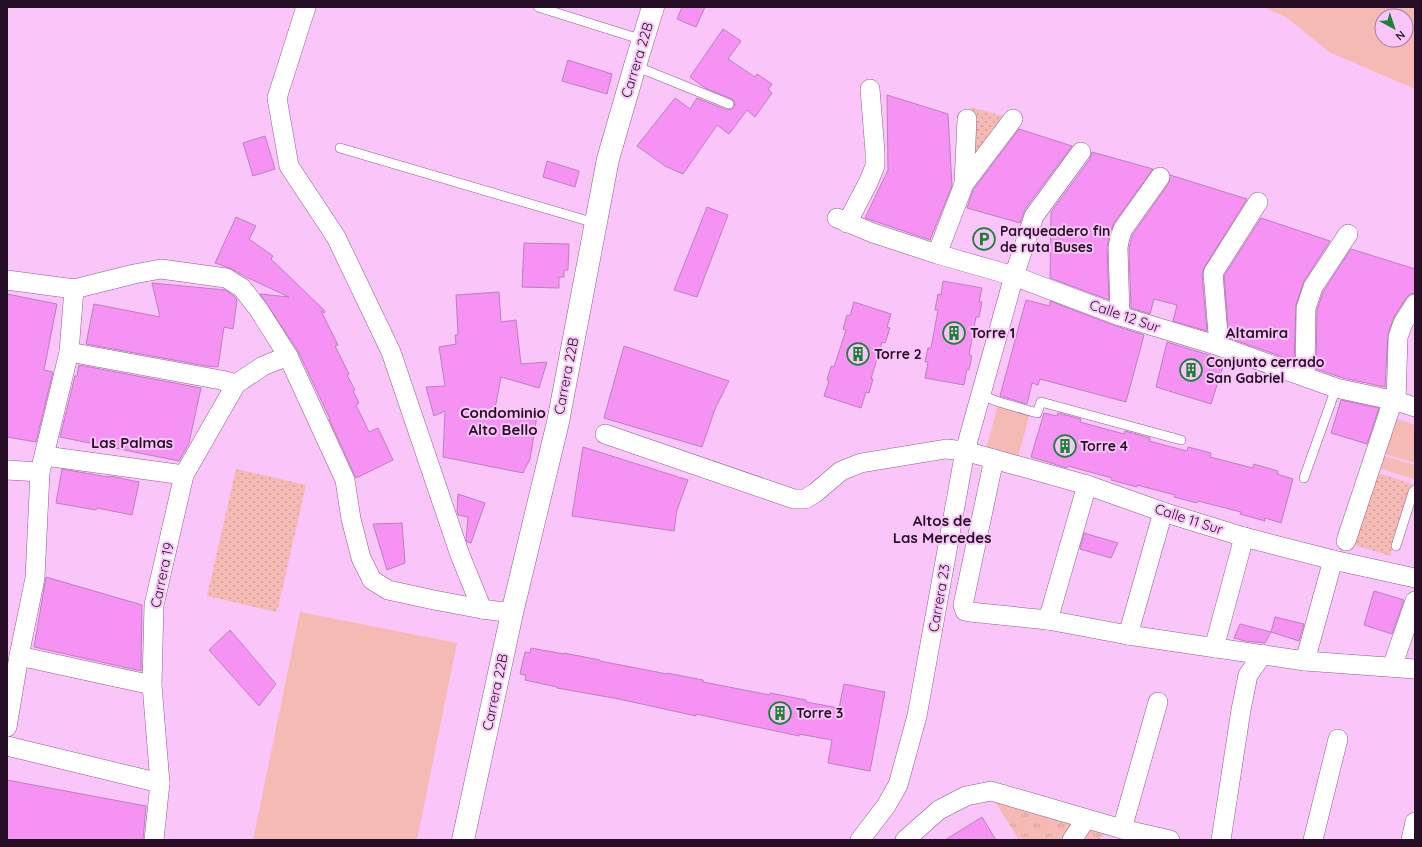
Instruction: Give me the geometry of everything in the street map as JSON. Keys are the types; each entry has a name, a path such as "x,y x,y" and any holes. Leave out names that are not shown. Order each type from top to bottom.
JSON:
{"street":[{"path":"306,7 277,98 289,166 336,237 391,352 460,555 482,609"},
{"name":"Carrera 22B","path":"463,840 512,613 558,422 608,159 653,7"},
{"name":"Calle 12 Sur","path":"870,89 875,166 868,183 842,221 937,254 1014,276 1120,316 1219,346 1336,388 1415,407"},
{"path":"964,184 967,119"},
{"path":"937,254 964,184 1013,119"},
{"name":"Carrera 23","path":"860,840 886,806 898,786 917,716 965,451 1014,276 1034,216 1082,152"},
{"path":"1120,316 1118,247 1120,237 1123,229 1160,177"},
{"path":"1219,346 1213,273 1258,202"},
{"path":"1305,377 1306,308 1314,287 1348,234"},
{"path":"7,280 74,289 134,274 162,270 226,278 242,288 259,310 288,356 345,480 351,519 361,558 372,580 388,590 482,609 512,613"},
{"path":"7,727 19,656 35,578 42,464 69,352 74,289"},
{"path":"1346,541 1394,401 1398,337 1403,323 1415,304"},
{"path":"69,352 236,384"},
{"name":"Carrera 19","path":"154,840 160,783 152,685 154,605 184,475 236,384 263,366 288,356"},
{"name":"Calle 11 Sur","path":"605,434 794,499 805,498 816,493 841,471 861,463 946,449 965,451 1087,485 1163,512 1244,537 1332,560 1415,578"},
{"path":"994,459 963,605 965,611 1048,620 1128,635 1305,661 1415,669"},
{"path":"7,470 42,464 184,475"},
{"path":"1048,620 1087,485"},
{"path":"1128,635 1163,512"},
{"path":"1214,648 1244,537"},
{"path":"1305,661 1332,560"},
{"path":"1392,667 1415,601"},
{"path":"1221,840 1241,710 1248,675 1264,654"},
{"path":"19,656 152,685"},
{"path":"1122,829 1158,702"},
{"path":"1313,840 1338,739"},
{"path":"7,746 160,783"},
{"path":"905,840 940,810 966,796 991,791 1122,829 1170,840"},
{"path":"1072,840 1086,819"},
{"path":"1411,840 1415,822"}],"lane":[{"path":"538,7 643,40"},
{"path":"635,66 729,104"},
{"path":"340,148 595,223"},
{"path":"1304,478 1336,388"},
{"path":"981,395 1037,413 1040,402 1181,440"},
{"path":"1396,546 1413,492 1415,490"}],"green space":[{"path":"1264,7 1415,7 1415,89 1329,52 1286,17"},
{"path":"970,107 1010,118 966,178"},
{"path":"998,405 1030,413 1017,461 985,453"},
{"path":"1396,419 1415,425 1415,463 1385,454"},
{"path":"1384,456 1415,465 1415,479 1381,469"},
{"path":"236,469 306,485 277,612 207,596"},
{"path":"1375,472 1412,484 1390,556 1352,544"},
{"path":"300,612 457,643 417,840 253,840"},
{"path":"994,800 1113,830 1097,840 1019,840"}],"building":[{"path":"682,7 705,7 696,27 677,19"},
{"path":"723,29 741,41 728,59 755,77 757,74 772,84 768,89 772,93 755,117 747,110 729,134 717,125 683,174 665,166 637,146 675,98 690,109 697,98 727,110 734,107 735,103 732,99 705,88 690,77"},
{"path":"568,60 612,74 607,94 562,81"},
{"path":"887,95 948,114 952,186 930,240 865,218 888,170"},
{"path":"1019,129 1072,146 1025,209 1020,223 967,208 973,190"},
{"path":"265,136 275,169 253,176 243,143"},
{"path":"1092,152 1153,169 1114,223 1110,233 1107,247 1109,300 1050,278 1051,212 1090,159"},
{"path":"547,161 579,171 575,187 543,177"},
{"path":"1170,175 1247,199 1204,268 1202,274 1207,331 1173,321 1177,305 1154,299 1150,314 1131,308 1129,248 1131,240 1133,234 1169,183"},
{"path":"707,207 728,215 697,297 674,290"},
{"path":"236,217 256,226 249,239 273,256 271,259 325,311 324,313 321,311 338,345 335,346 355,390 353,391 359,403 356,405 369,432 378,428 393,460 356,478 298,351 260,294 289,297 232,269 215,263"},
{"path":"1261,218 1330,241 1304,281 1296,305 1294,361 1229,338 1224,276"},
{"path":"524,243 569,244 568,270 564,270 564,277 559,277 559,288 522,287"},
{"path":"1351,249 1415,269 1415,293 1410,294 1406,298 1394,317 1388,334 1385,387 1343,378 1316,369 1317,310 1323,292"},
{"name":"Torre 1","path":"943,281 982,288 979,302 982,302 979,317 976,317 969,355 972,356 969,370 967,369 964,385 925,378 928,362 925,362 928,348 931,348 938,310 935,310 938,294 941,295"},
{"path":"152,283 225,290 234,296 237,300 233,329 224,327 218,367 86,344 94,304 160,317"},
{"path":"499,292 501,322 516,320 521,364 547,362 539,388 501,377 495,409 537,416 530,459 523,473 443,457 445,411 434,416 426,387 445,386 439,347 456,344 455,335 458,335 456,295"},
{"path":"7,294 57,304 44,370 53,372 36,442 7,437"},
{"path":"1026,300 1050,306 1050,301 1144,335 1126,402 1040,379 1038,385 1032,383 1027,404 1000,396"},
{"name":"Torre 2","path":"854,302 891,314 887,327 890,328 885,343 882,342 871,379 873,379 869,393 866,392 861,408 824,396 829,381 827,380 831,366 834,367 846,330 843,329 847,315 850,316"},
{"name":"Conjunto cerrado San Gabriel","path":"1167,342 1225,360 1211,404 1156,387"},
{"path":"624,346 729,381 715,409 702,447 604,418"},
{"path":"79,365 201,388 189,443 179,461 60,437"},
{"path":"1341,400 1379,408 1367,444 1331,433"},
{"path":"1044,413 1057,416 1058,413 1081,419 1080,422 1124,434 1125,431 1150,438 1149,441 1187,451 1188,447 1211,453 1210,457 1253,468 1254,464 1278,471 1277,474 1293,479 1281,523 1265,518 1265,521 1240,514 1241,512 1198,501 1197,503 1174,497 1175,495 1137,485 1137,487 1111,480 1112,478 1068,466 1067,468 1031,457"},
{"path":"583,447 688,480 677,510 674,531 572,516"},
{"path":"62,469 139,482 132,515 97,508 96,510 56,503"},
{"path":"458,494 485,503 471,543 467,542 466,539 468,517 458,515"},
{"path":"402,523 405,563 387,570 373,524"},
{"path":"1084,533 1118,543 1111,558 1080,549"},
{"path":"46,577 142,605 141,671 34,647"},
{"path":"1374,591 1404,600 1392,634 1364,625"},
{"path":"1275,617 1304,624 1299,641 1271,632"},
{"path":"1240,624 1271,632 1265,643 1245,641 1234,638"},
{"path":"230,630 276,684 259,706 209,650"},
{"path":"531,648 703,680 703,682 770,695 770,693 806,700 806,702 839,708 844,684 885,692 870,771 828,763 832,740 799,734 799,736 696,714 696,716 619,699 557,688 525,680 526,675 520,674 525,652 530,653"},
{"path":"7,780 146,806 143,840 7,840"},
{"path":"982,817 996,840 945,840"}],"place":[{"name":"Parqueadero fin de ruta Buses","path":"984,239"},
{"name":"Torre 1","path":"954,333"},
{"name":"Torre 2","path":"858,354"},
{"name":"Conjunto cerrado San Gabriel","path":"1191,370"},
{"name":"Torre 4","path":"1065,446"},
{"name":"Torre 3","path":"780,713"}],"district":[{"name":"Altamira","path":"1257,332"},
{"name":"Condominio Alto Bello","path":"503,420"},
{"name":"Las Palmas","path":"132,442"},
{"name":"Altos de Las Mercedes","path":"942,528"}]}
